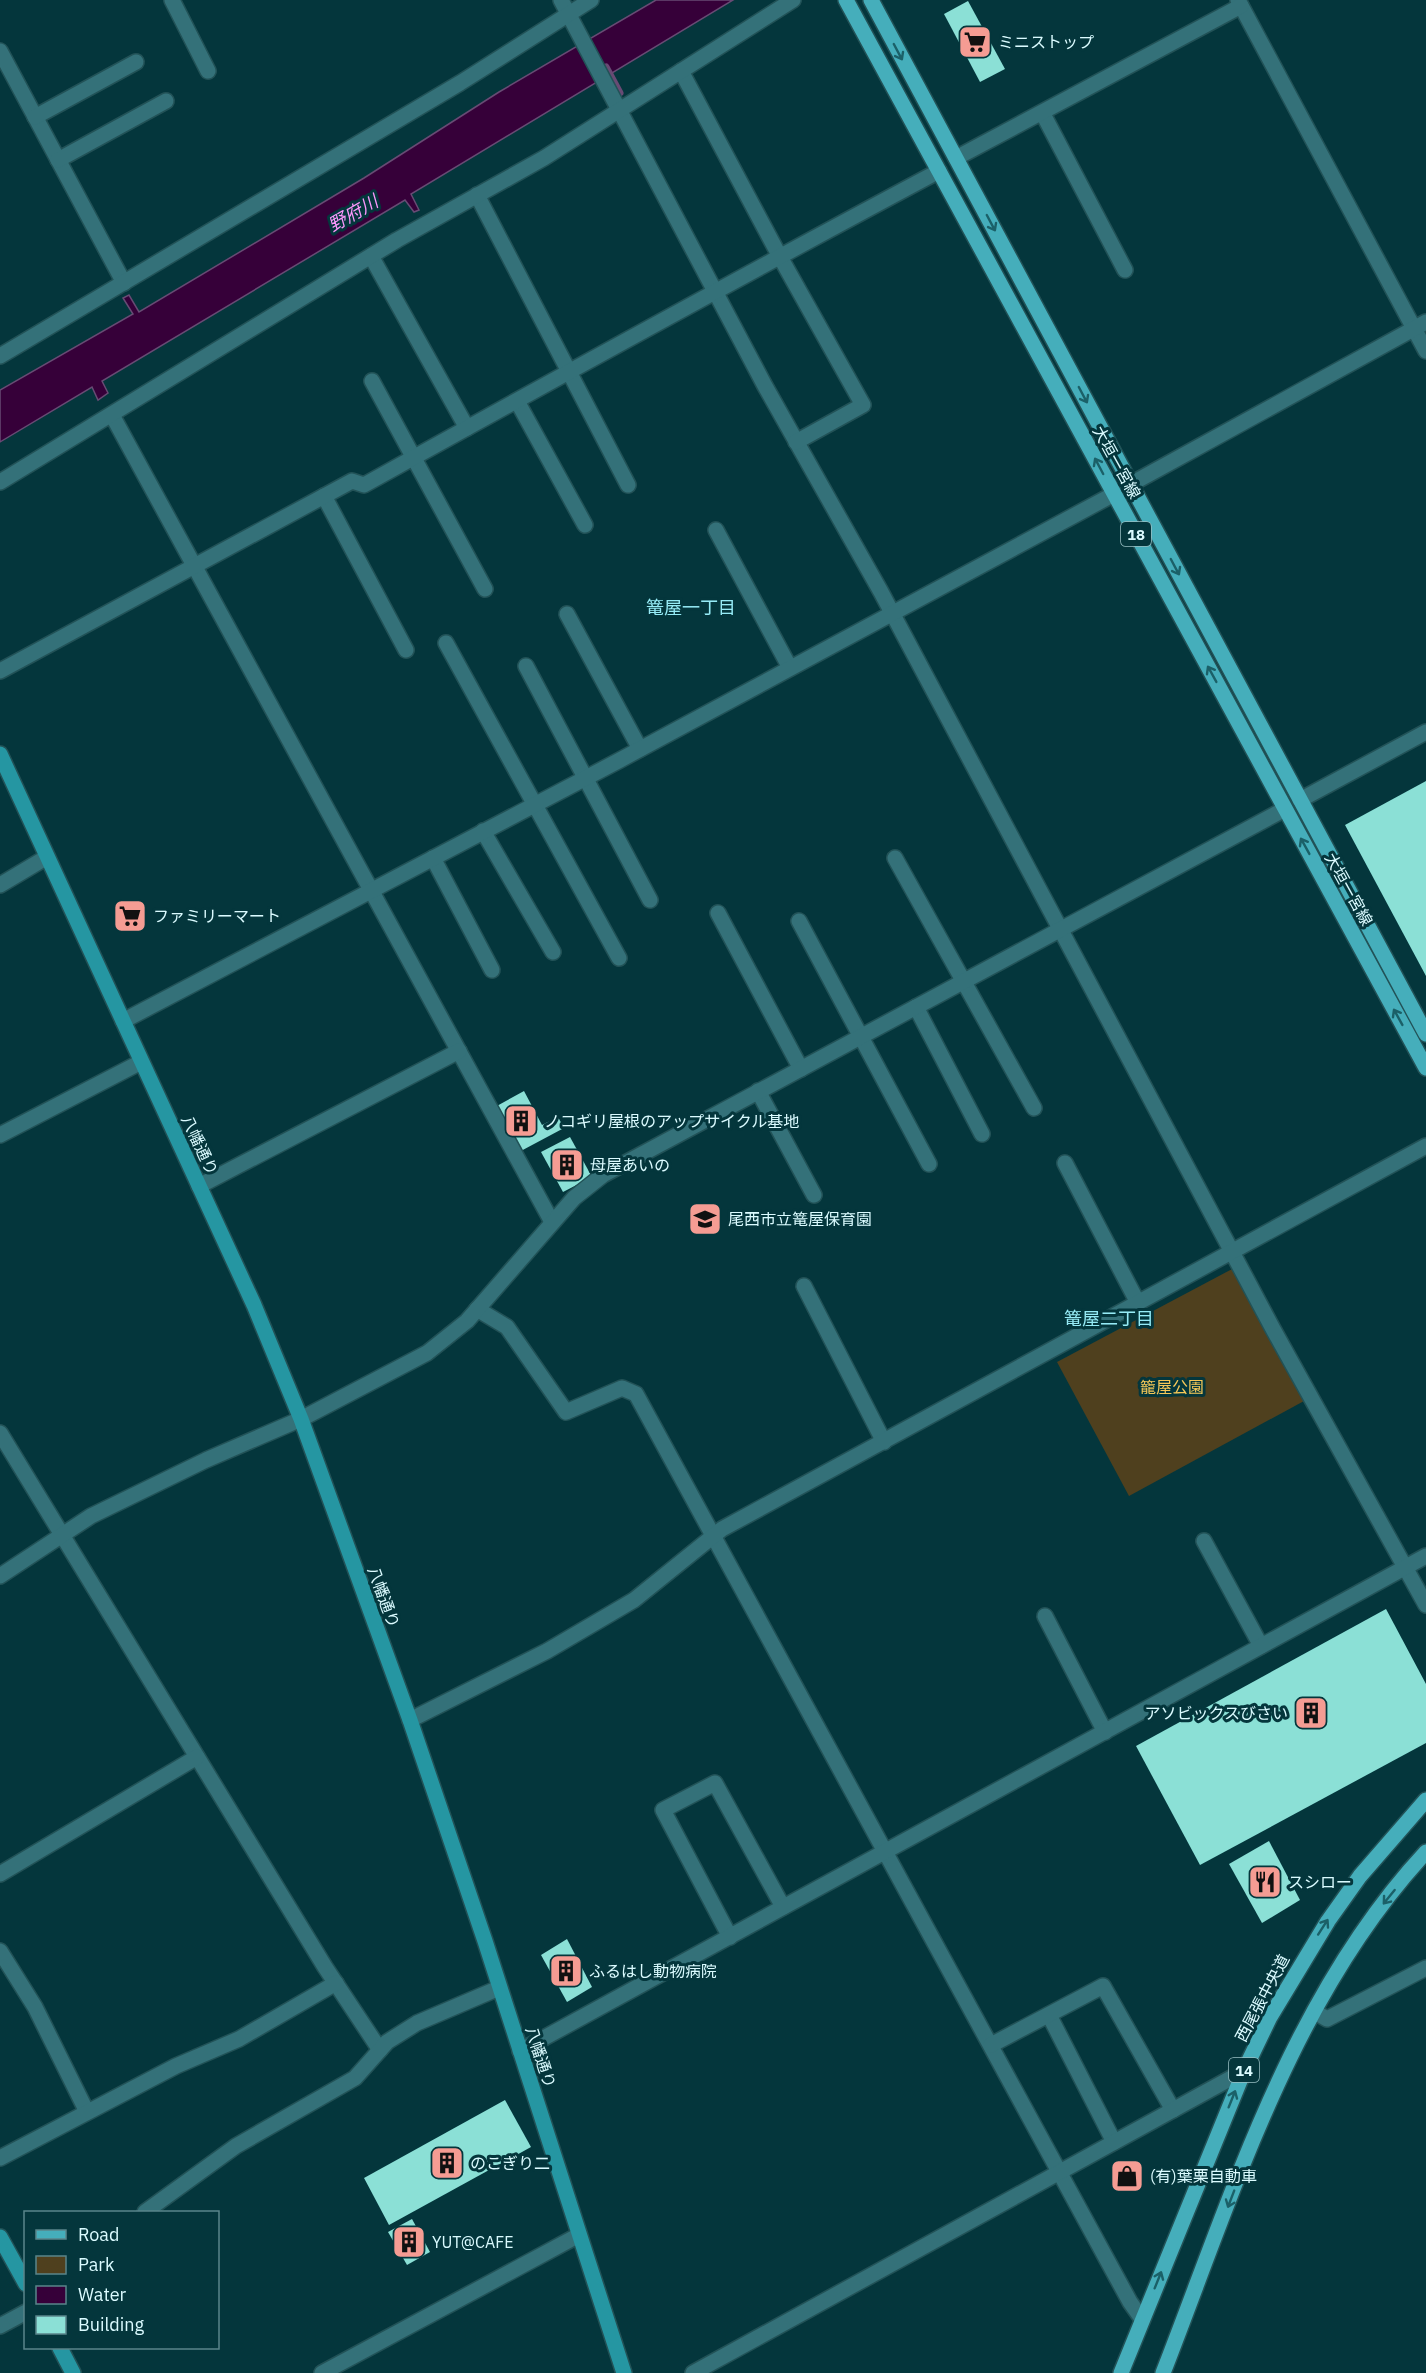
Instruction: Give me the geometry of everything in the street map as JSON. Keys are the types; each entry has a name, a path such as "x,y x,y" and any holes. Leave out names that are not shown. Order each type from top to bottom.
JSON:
{"main road":[{"name":"大垣一宮線","path":"846,0 1426,1068"},
{"name":"大垣一宮線","path":"871,0 1426,1034"},
{"name":"西尾張中央道","path":"1121,2373 1244,2071 1270,2017 1328,1920 1360,1876 1426,1800"},
{"name":"14","path":"1163,2373 1266,2110 1315,2012 1354,1946 1385,1901 1426,1852"}],"street":[{"path":"172,0 208,71"},
{"path":"561,0 714,290 1061,928 1234,1251 1273,1329 1426,1605"},
{"path":"0,356 460,84 591,0"},
{"path":"0,482 371,256 544,158 793,0"},
{"path":"956,158 1043,114 1239,3 1420,326 1426,351"},
{"path":"0,51 124,283"},
{"path":"36,117 136,62"},
{"path":"681,71 779,255 863,405 796,442"},
{"path":"58,160 166,101"},
{"path":"1043,114 1125,270"},
{"path":"0,670 352,481 364,485 714,290 939,171"},
{"path":"477,195 628,485"},
{"path":"371,256 467,428"},
{"path":"1131,484 1420,326"},
{"path":"372,381 485,589"},
{"path":"517,401 585,525"},
{"path":"112,415 552,1222"},
{"path":"123,1021 639,749 1114,494"},
{"path":"324,496 406,650"},
{"path":"716,530 790,668"},
{"path":"567,614 639,749"},
{"path":"446,643 619,958"},
{"path":"526,666 650,900"},
{"path":"1300,800 1426,732"},
{"name":"八幡通り","path":"0,754 254,1305 301,1419 410,1720 624,2373"},
{"path":"0,1576 91,1516 206,1460 301,1419 428,1353 467,1322 574,1198 603,1175 1285,808"},
{"path":"483,831 553,952"},
{"path":"0,885 47,857"},
{"path":"433,858 492,970"},
{"path":"895,858 1034,1108"},
{"path":"718,913 801,1068"},
{"path":"799,921 929,1164"},
{"path":"916,1007 982,1134"},
{"path":"200,1186 459,1051"},
{"path":"0,1135 141,1062"},
{"path":"758,1091 814,1195"},
{"path":"410,1720 547,1651 634,1600 713,1536 1426,1146"},
{"path":"1065,1163 1138,1303"},
{"path":"804,1286 884,1442"},
{"path":"477,1309 507,1327 566,1412 622,1388 636,1394 1061,2171 1130,2302 1142,2319"},
{"path":"0,1433 336,1983 380,2050"},
{"path":"1204,1541 1261,1646"},
{"path":"520,2051 1426,1556"},
{"path":"1045,1616 1105,1732"},
{"path":"0,1874 197,1757"},
{"path":"730,1936 663,1810 715,1783 783,1907"},
{"path":"0,1951 35,2007 87,2112"},
{"path":"1315,2012 1327,2019 1426,1968"},
{"path":"0,2158 176,2066 239,2039 336,1983"},
{"path":"992,2045 1103,1986 1173,2110"},
{"path":"146,2211 236,2146 356,2078 387,2042 417,2023 499,1988"},
{"path":"1049,2014 1114,2142"},
{"path":"693,2373 1244,2071"},
{"path":"322,2373 579,2235"},
{"path":"0,2237 24,2280"},
{"path":"0,2326 24,2313"},
{"path":"61,2349 73,2373"}],"green space":[{"name":"籠屋公園","path":"1234,1268 1304,1401 1129,1496 1057,1362"}],"water":[{"name":"野府川","path":"656,0 733,0 411,194 419,210 414,212 405,200 102,381 108,393 98,400 92,387 0,442 0,390 133,314 123,298 129,295 139,312 364,178 499,92"}],"building":[{"name":"ミニストップ","path":"968,1 1005,69 980,82 944,14"},
{"path":"1426,781 1426,976 1345,825"},
{"name":"ノコギリ屋根のアップサイクル基地","path":"524,1091 542,1125 558,1117 564,1128 519,1152 495,1107"},
{"name":"母屋あいの","path":"570,1137 592,1177 563,1192 541,1152"},
{"name":"アソビックスびさい","path":"1386,1609 1426,1684 1426,1743 1200,1865 1136,1746"},
{"name":"スシロー","path":"1269,1841 1300,1900 1262,1923 1229,1864"},
{"name":"ふるはし動物病院","path":"567,1939 592,1987 567,2002 541,1955"},
{"name":"のこぎり二","path":"505,2100 531,2147 389,2225 364,2178"},
{"name":"YUT@CAFE","path":"412,2219 430,2252 407,2265 388,2232"}],"waterway":[{"path":"606,67 620,93"}],"place":[{"name":"ミニストップ","path":"975,42"},
{"name":"ファミリーマート","path":"130,916"},
{"name":"ノコギリ屋根のアップサイクル基地","path":"521,1121"},
{"name":"母屋あいの","path":"567,1165"},
{"name":"尾西市立篭屋保育園","path":"705,1219"},
{"name":"アソビックスびさい","path":"1311,1713"},
{"name":"スシロー","path":"1265,1882"},
{"name":"ふるはし動物病院","path":"566,1971"},
{"name":"のこぎり二","path":"447,2163"},
{"name":"(有)葉栗自動車","path":"1127,2176"},
{"name":"YUT@CAFE","path":"409,2242"}],"district":[{"name":"篭屋一丁目","path":"691,607"},
{"name":"篭屋二丁目","path":"1109,1318"}]}
